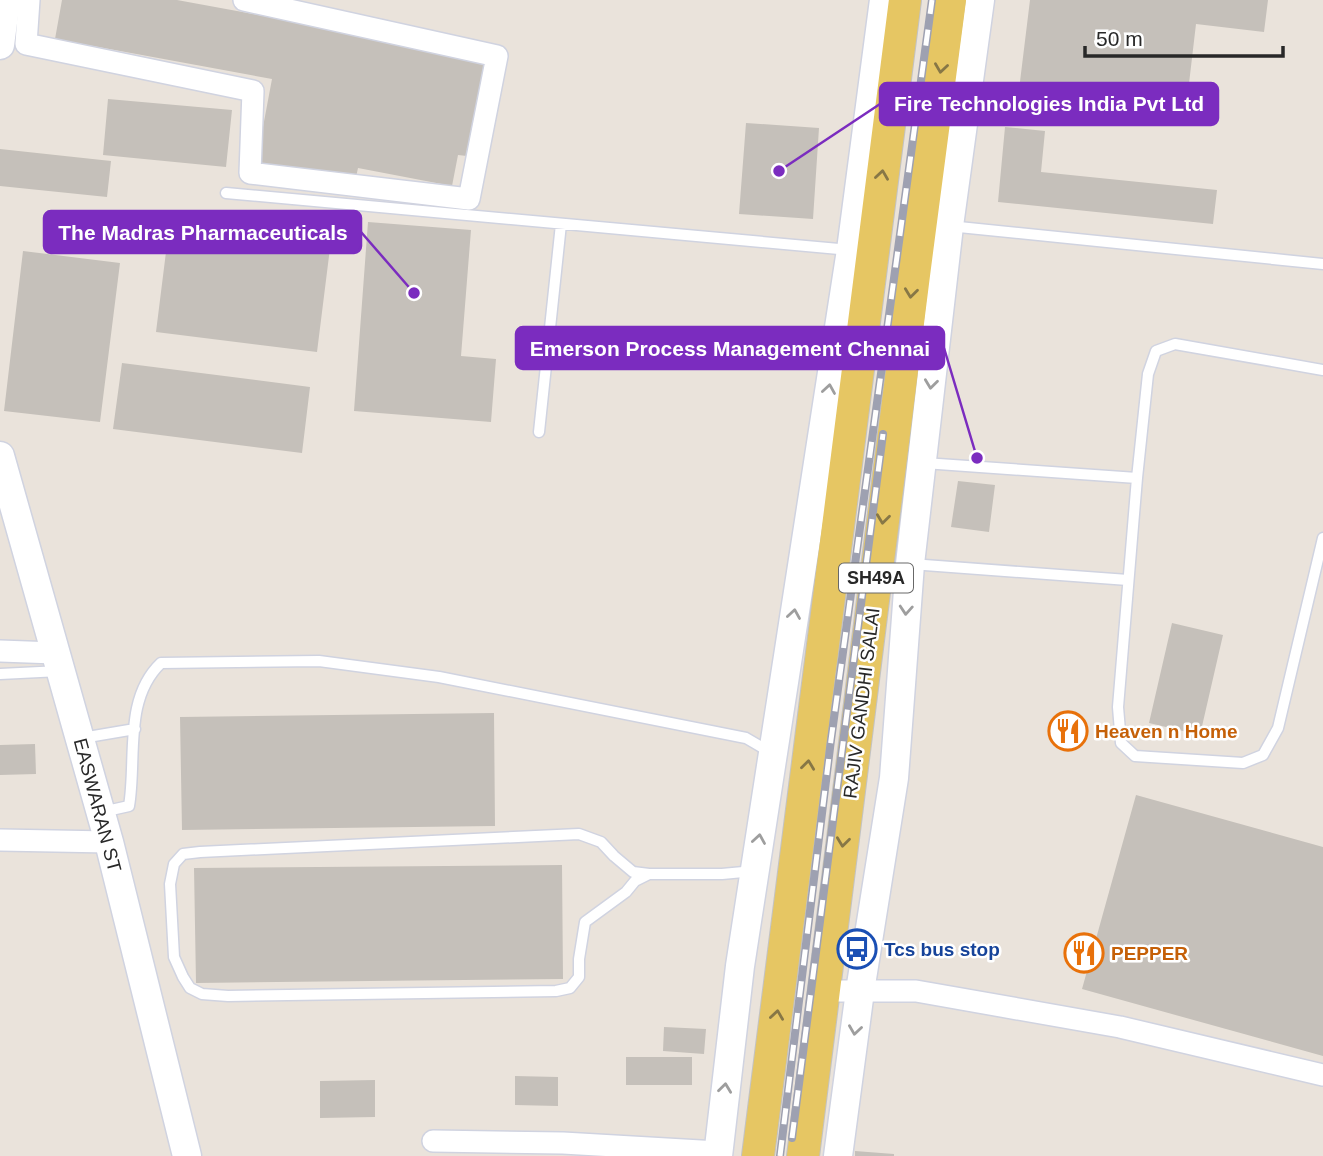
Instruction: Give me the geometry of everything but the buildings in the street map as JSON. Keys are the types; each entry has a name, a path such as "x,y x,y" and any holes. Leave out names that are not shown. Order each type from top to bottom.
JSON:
{"main road":[{"name":"SH49A","path":"758,1156 905,0"},
{"name":"RAJIV GANDHI SALAI","path":"803,1156 950,0"}],"street":[{"path":"29,0 9,26 26,44 253,91 250,173 469,199 497,56 244,0"},
{"path":"433,1141 564,1143 718,1154 740,966 851,250 884,0"},
{"path":"838,1156 860,992 894,778 910,564 921,463 949,226 980,0"},
{"name":"EASWARAN ST","path":"0,456 109,842 187,1156"},
{"path":"0,651 57,662"},
{"path":"0,840 109,842"},
{"path":"740,966 783,970"},
{"path":"825,992 916,992 1106,1024 1323,1074"}],"lane":[{"path":"226,193 851,250"},
{"path":"539,432 561,224"},
{"path":"949,226 1323,264"},
{"path":"1323,370 1175,344 1156,351 1148,374 1137,478 1118,707 1121,743 1135,755 1243,763 1263,755 1278,728 1323,538"},
{"path":"921,463 1137,478"},
{"path":"910,564 1128,580"},
{"path":"100,813 129,806 135,719 142,687 151,672 161,663 319,661 439,677 746,738 773,753"},
{"path":"0,674 57,662"},
{"path":"79,738 135,729"},
{"path":"649,874 635,881 626,892 585,922 579,977 570,988 556,991 228,996 202,994 190,988 174,957 170,884 174,864 183,855 200,852 579,834 601,842 633,872 722,874 754,871"}],"railway":[{"path":"780,1156 831,740 932,0"},
{"path":"792,1138 883,434"}],"place":[{"name":"Fire Technologies India Pvt Ltd","path":"779,171"},
{"name":"The Madras Pharmaceuticals","path":"414,293"},
{"name":"Emerson Process Management Chennai","path":"977,458"},
{"name":"Heaven n Home","path":"1068,731"},
{"name":"Tcs bus stop","path":"857,949"},
{"name":"PEPPER","path":"1084,953"}]}
